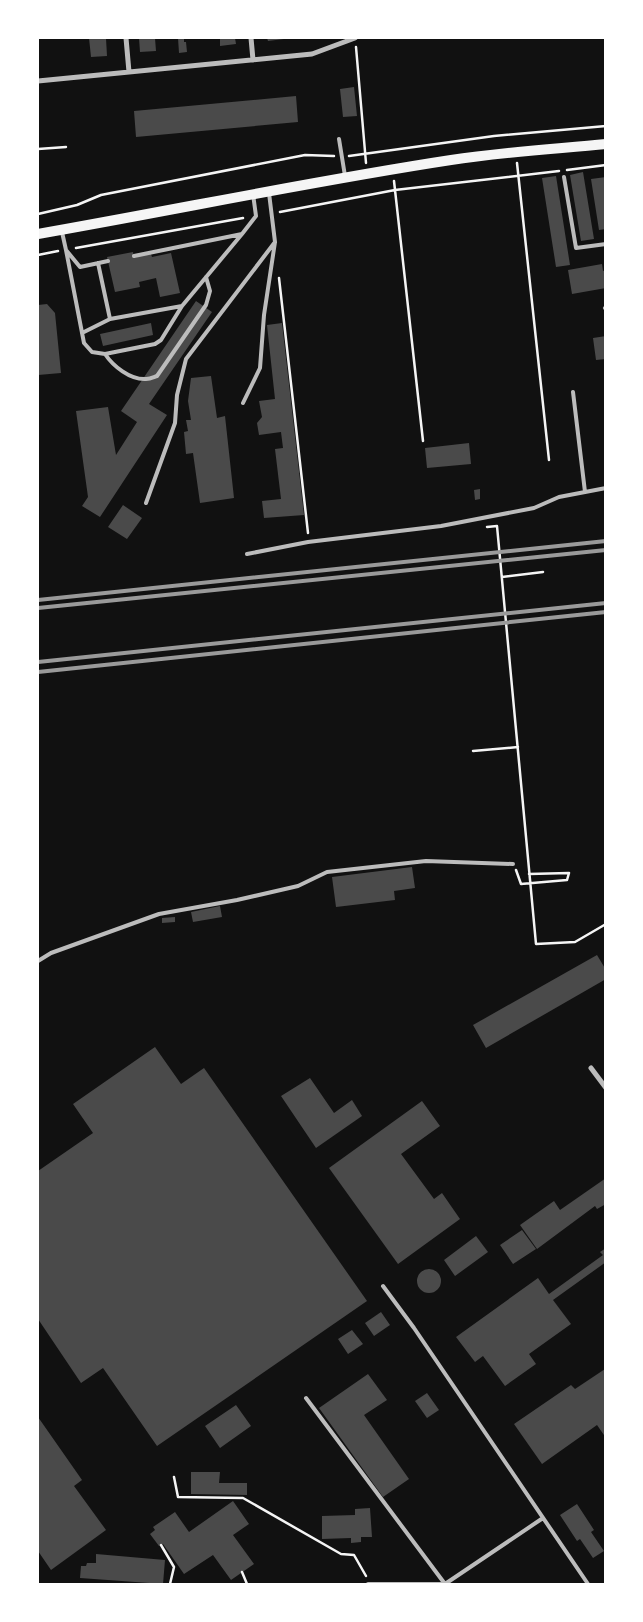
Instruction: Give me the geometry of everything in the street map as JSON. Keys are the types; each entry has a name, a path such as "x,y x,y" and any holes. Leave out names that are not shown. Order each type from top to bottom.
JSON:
{"main road":[{"path":"38,234 345,177 452,160 606,144"}],"street":[{"path":"126,38 129,72"},
{"path":"251,38 253,60"},
{"path":"38,81 312,54 355,38"},
{"path":"591,1068 606,1088"}],"lane":[{"path":"339,139 345,177"},
{"path":"564,177 576,248 606,244"},
{"path":"244,403 260,368 264,315 275,242 268,191"},
{"path":"61,230 84,343 92,352 104,354 155,344 161,340 182,306 256,216 253,194"},
{"path":"134,256 242,234"},
{"path":"146,503 175,423 178,395 186,359 275,242"},
{"path":"66,250 80,267 108,261"},
{"path":"98,263 110,319"},
{"path":"104,354 110,363 137,379 147,380 158,376 206,305 210,291 206,277"},
{"path":"82,333 110,319 182,306"},
{"path":"573,392 585,492"},
{"path":"247,554 308,542 441,526 534,508 559,497 606,488"},
{"path":"38,961 51,953 159,914 237,900 298,886 327,872 426,861 513,864"},
{"path":"383,1286 588,1584"},
{"path":"306,1398 446,1584"},
{"path":"370,1584 446,1584 543,1518"}],"path":[{"path":"355,38 364,153"},
{"path":"38,214 77,205 100,195 305,155 342,157 494,136 606,126"},
{"path":"38,149 66,147"},
{"path":"516,152 549,460"},
{"path":"271,214 395,190 606,165"},
{"path":"392,170 423,441"},
{"path":"38,255 256,216"},
{"path":"278,271 308,523"},
{"path":"497,526 536,944 575,942 606,924"},
{"path":"502,577 542,572"},
{"path":"473,751 518,747"},
{"path":"513,864 521,884 567,880 569,873 529,874"},
{"path":"174,1477 178,1498 242,1498 341,1554 354,1555 370,1584"},
{"path":"161,1545 174,1567 170,1584"},
{"path":"242,1572 247,1584"}],"building":[{"path":"89,38 106,38 107,56 91,57"},
{"path":"139,38 155,38 156,51 140,52"},
{"path":"178,38 184,38 187,52 179,53"},
{"path":"220,38 235,38 236,44 220,46"},
{"path":"267,38 284,38 284,39 268,41"},
{"path":"354,87 357,116 343,117 340,89"},
{"path":"296,96 298,122 136,137 134,111"},
{"path":"583,172 594,239 581,241 570,175"},
{"path":"556,176 570,265 556,267 542,178"},
{"path":"606,177 606,229 599,230 591,179"},
{"path":"133,252 134,257 151,254 152,257 171,253 180,293 160,297 156,278 139,282 140,287 115,292 107,257"},
{"path":"602,264 603,271 606,270 606,288 572,294 568,270"},
{"path":"196,301 212,312 149,404 167,415 100,517 82,506 88,497 76,411 108,407 116,455 137,422 121,411"},
{"path":"47,304 55,313 61,373 38,375 38,305"},
{"path":"151,323 153,335 103,346 100,334"},
{"path":"282,323 304,515 264,518 262,501 281,499 275,449 283,448 281,432 259,435 257,423 262,417 259,401 275,399 267,325"},
{"path":"606,336 606,359 596,360 593,338"},
{"path":"211,376 217,418 225,416 234,498 200,503 193,453 186,454 184,432 188,431 186,420 191,420 188,401 191,378"},
{"path":"469,443 471,464 427,468 425,448"},
{"path":"480,489 480,499 475,500 474,490"},
{"path":"123,505 142,518 127,539 108,527"},
{"path":"412,867 415,888 394,891 395,900 336,907 332,877"},
{"path":"220,906 222,917 193,922 191,912"},
{"path":"175,917 175,922 162,923 162,918"},
{"path":"597,955 606,970 606,979 486,1048 473,1025"},
{"path":"155,1047 181,1084 204,1068 367,1301 157,1446 103,1368 81,1383 38,1319 38,1171 93,1133 73,1104"},
{"path":"310,1078 334,1113 352,1100 362,1116 316,1148 281,1096"},
{"path":"422,1101 440,1126 401,1154 434,1199 442,1193 460,1219 398,1264 329,1168"},
{"path":"606,1178 606,1204 597,1209 595,1206 537,1249 520,1225 554,1201 560,1210"},
{"path":"522,1230 536,1249 513,1264 500,1245"},
{"path":"476,1236 488,1252 455,1276 444,1260"},
{"path":"606,1248 606,1262 553,1300 571,1324 529,1354 536,1364 505,1386 483,1356 475,1362 456,1337 538,1278 549,1294 603,1255 600,1252"},
{"path":"429,1269 438,1272 441,1281 438,1290 429,1293 420,1290 417,1281 420,1272"},
{"path":"381,1312 390,1325 374,1336 365,1323"},
{"path":"352,1330 363,1344 348,1354 338,1339"},
{"path":"605,1369 606,1438 597,1425 542,1464 514,1424 571,1385 575,1389"},
{"path":"368,1374 387,1400 364,1415 409,1479 383,1497 319,1408"},
{"path":"427,1393 439,1410 427,1418 415,1401"},
{"path":"236,1405 251,1426 220,1448 205,1426"},
{"path":"38,1417 82,1480 74,1486 106,1530 51,1570 38,1551"},
{"path":"191,1472 220,1472 219,1483 247,1483 247,1495 191,1494"},
{"path":"233,1501 249,1524 233,1535 254,1564 231,1580 213,1555 184,1574 163,1544 159,1546 150,1534 155,1530 153,1527 175,1512 189,1532"},
{"path":"577,1504 594,1530 591,1532 604,1551 593,1558 580,1539 577,1541 560,1515"},
{"path":"370,1508 372,1537 361,1537 361,1542 351,1543 351,1538 322,1539 322,1516 355,1515 355,1509"},
{"path":"96,1554 165,1560 163,1584 80,1578 81,1566 86,1566 87,1563 96,1563"}],"railway":[{"path":"38,600 606,541"},
{"path":"38,608 606,550"},
{"path":"38,662 606,603"},
{"path":"38,672 606,612"}]}
